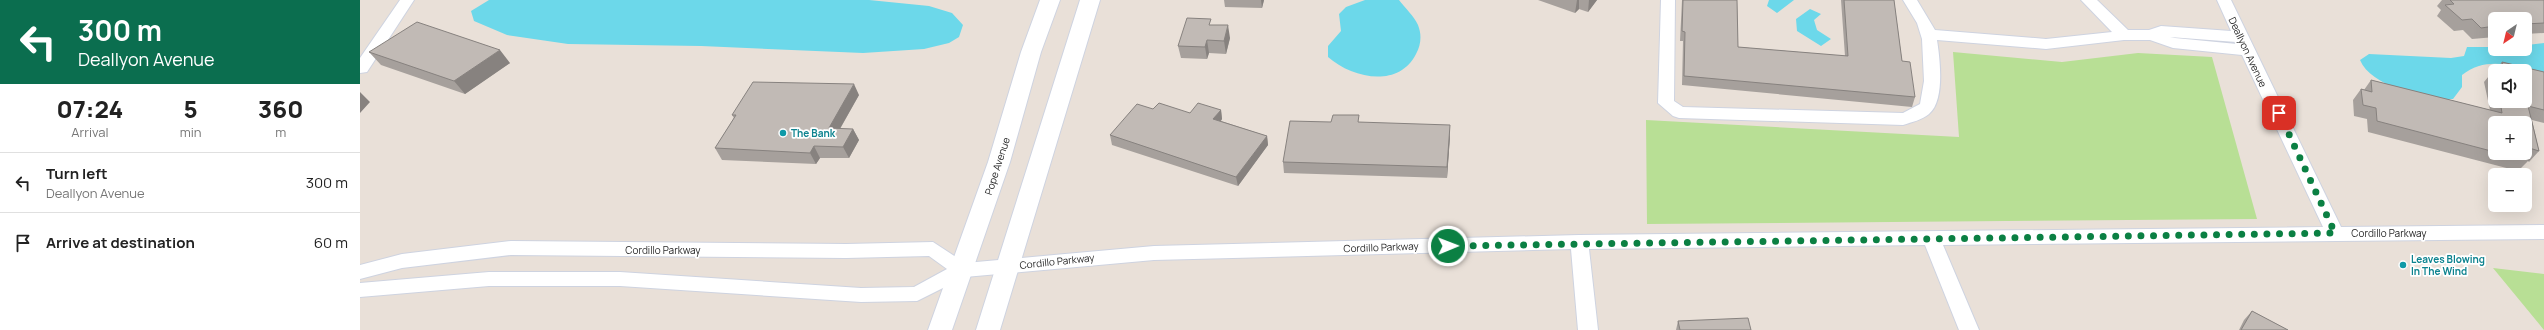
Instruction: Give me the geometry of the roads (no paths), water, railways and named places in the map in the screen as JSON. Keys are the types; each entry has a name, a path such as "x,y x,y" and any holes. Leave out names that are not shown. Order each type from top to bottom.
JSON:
{"main road":[{"name":"Pope Avenue","path":"940,330 999,162 1031,52 1050,0"},
{"path":"988,330 1090,0"}],"street":[{"path":"361,68 407,0"},
{"path":"1668,0 1666,103 1679,112 1903,119 1917,115 1928,105 1932,81 1929,34 1923,20 1910,0"},
{"path":"2088,0 2124,35"},
{"name":"Deallyon Avenue","path":"2224,0 2243,44 2292,139 2335,233"},
{"path":"1929,34 2046,44 2124,35 2151,35 2162,31 2243,44"},
{"name":"Cordillo Parkway","path":"360,290 489,279 620,279 861,295 917,294 962,270 1154,253 1579,242 2544,232"},
{"path":"1931,238 1969,330"},
{"path":"1579,242 1588,330"},
{"name":"Cordillo Parkway","path":"360,272 402,261 511,248 846,251 933,248 962,270"}],"water":[{"path":"489,0 869,0 929,6 952,13 963,25 959,37 949,43 924,49 863,53 701,46 568,44 507,35 474,21 471,11"},
{"path":"1365,0 1399,0 1412,15 1418,25 1420,44 1418,51 1408,65 1398,72 1387,76 1362,75 1349,70 1328,57 1328,46 1341,31 1339,14 1346,7"},
{"path":"1769,0 1794,0 1777,13 1767,6"},
{"path":"1810,9 1821,14 1814,20 1817,30 1831,39 1821,46 1797,31 1796,19"},
{"path":"2544,43 2544,74 2532,71 2532,64 2481,65 2462,75 2462,87 2453,99 2429,97 2401,90 2376,78 2366,69 2360,60 2369,54 2451,58 2464,56 2467,47 2488,47 2488,56 2532,56 2532,44"}],"place":[{"name":"The Bank","path":"783,133"},
{"name":"Leaves Blowing In The Wind","path":"2403,265"}]}
